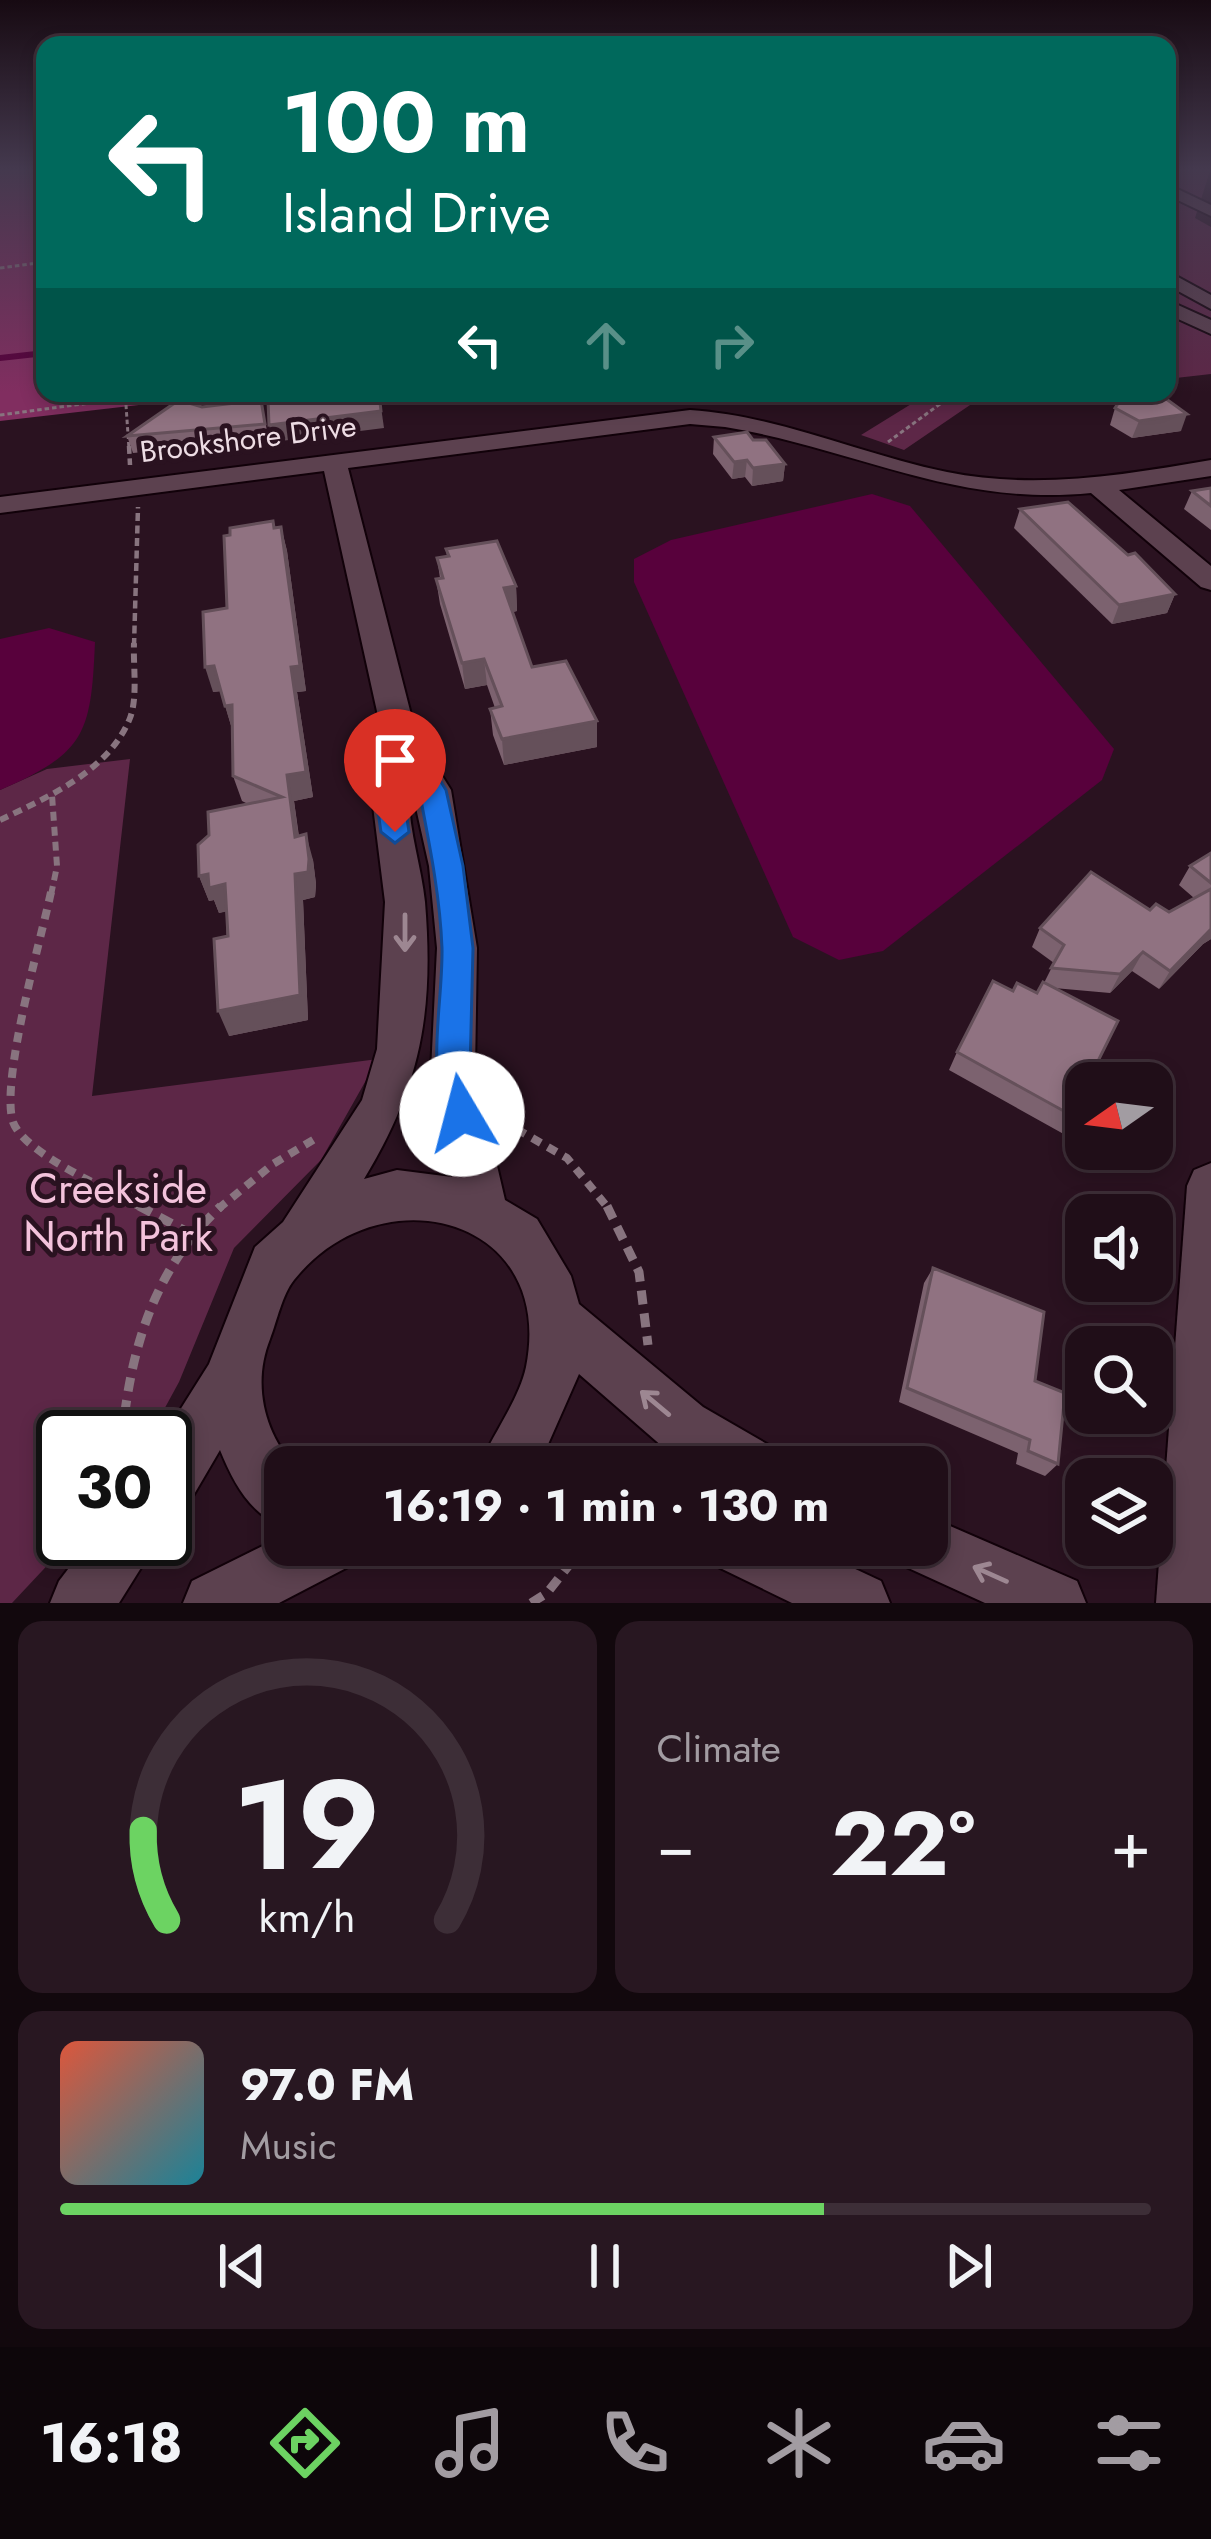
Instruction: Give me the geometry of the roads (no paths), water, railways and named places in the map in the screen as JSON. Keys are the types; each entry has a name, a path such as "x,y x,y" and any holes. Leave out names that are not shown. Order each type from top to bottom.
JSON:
{"street":[{"path":"1176,274 1202,271"},
{"path":"1176,281 1211,303"},
{"path":"1176,310 1211,328"},
{"name":"Brookshore Drive","path":"0,505 656,419 711,418 789,428 967,484 1037,491 1100,487 1211,469"},
{"path":"334,462 399,734 433,790 457,948 453,1071 482,1205"},
{"path":"1100,487 1211,581"},
{"path":"264,1480 238,1430 233,1376 243,1321 268,1272 303,1233 382,1108 399,1049 405,902 390,798 399,734"},
{"path":"1187,1603 1211,1186"},
{"path":"303,1233 346,1205 392,1192 439,1192 482,1205 518,1233 544,1272 557,1320 554,1372 537,1424 522,1446"},
{"path":"557,1320 683,1427 716,1446"},
{"path":"192,1443 233,1376"},
{"path":"948,1555 1055,1603"},
{"path":"81,1603 109,1566"},
{"path":"214,1603 287,1566"},
{"path":"782,1566 860,1603"}],"waterway":[{"path":"0,358 36,354"}],"park label":[{"name":"Creekside North Park","path":"118,1212"}]}
